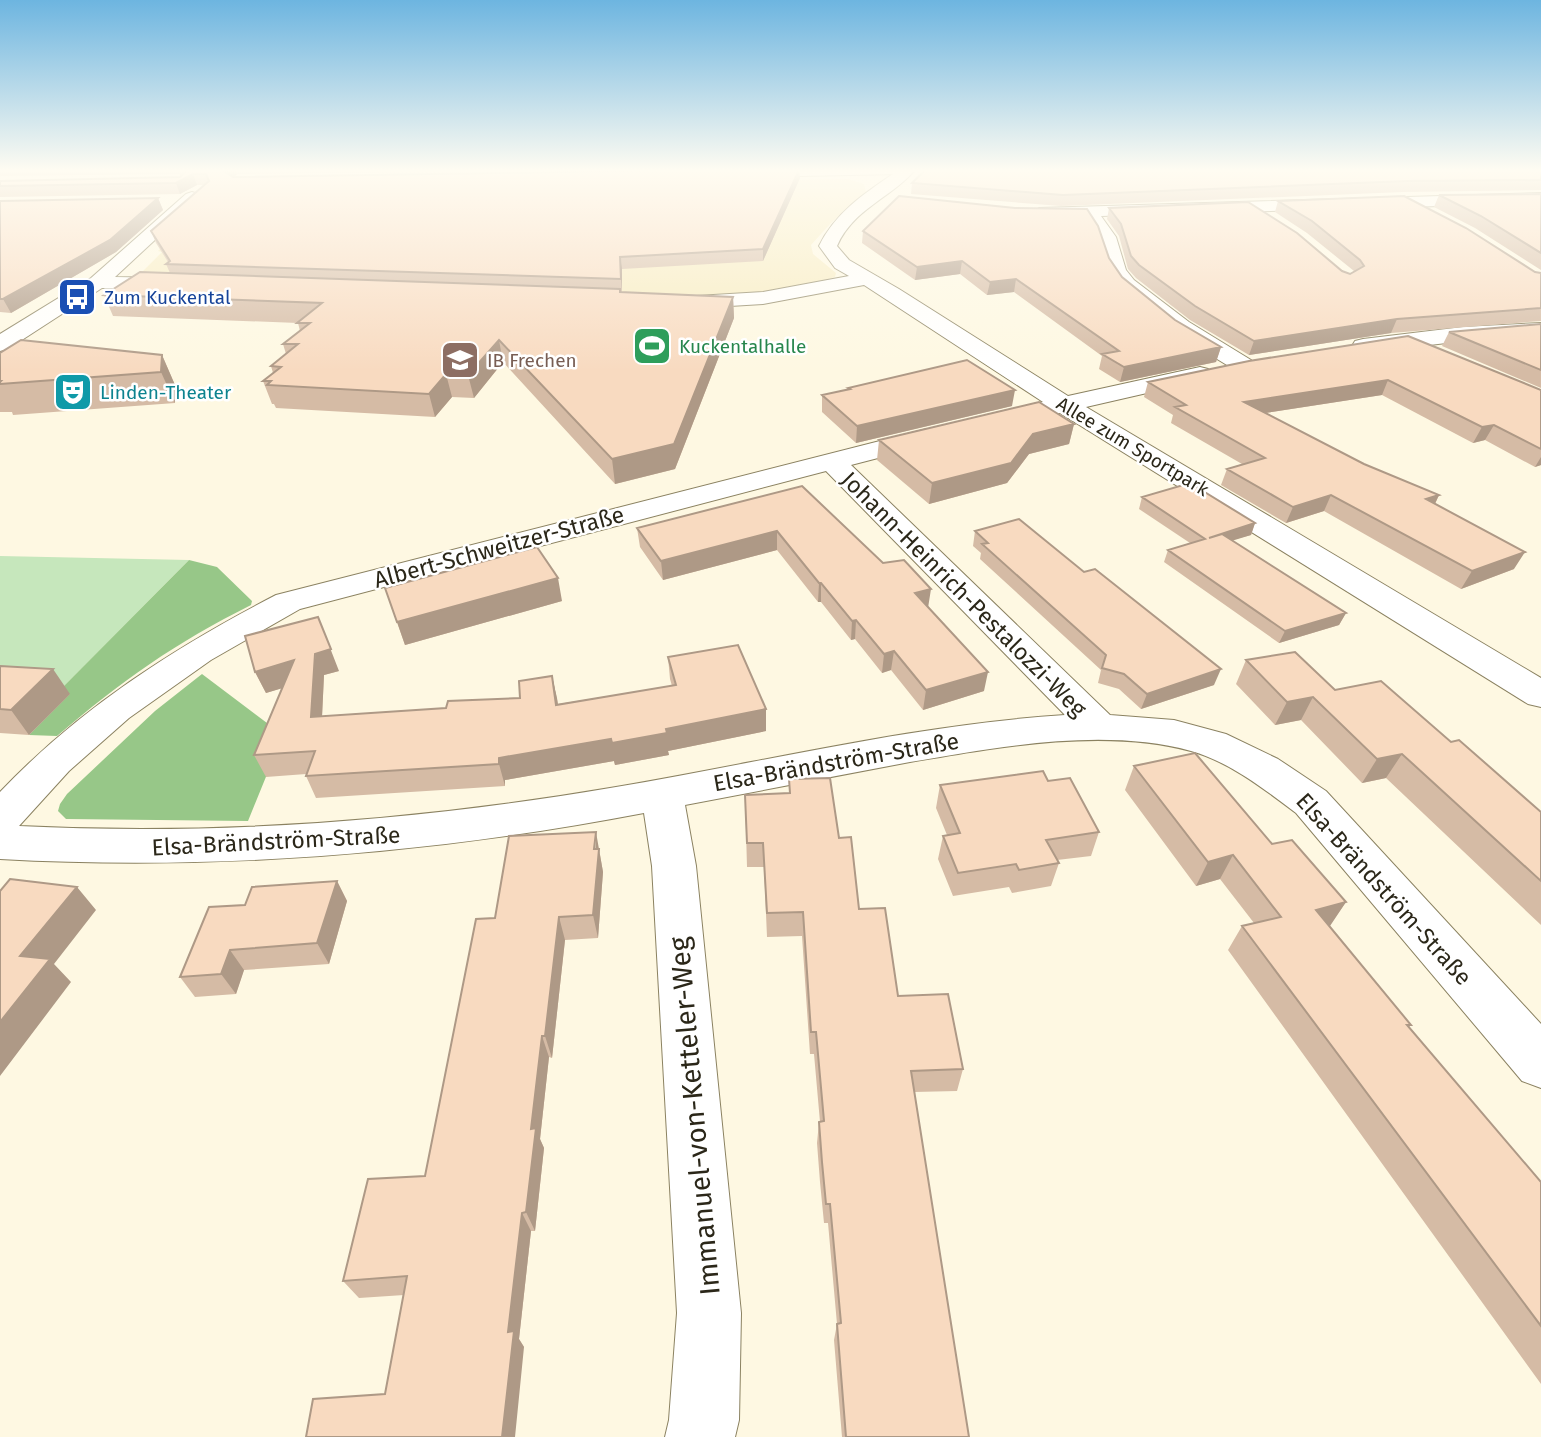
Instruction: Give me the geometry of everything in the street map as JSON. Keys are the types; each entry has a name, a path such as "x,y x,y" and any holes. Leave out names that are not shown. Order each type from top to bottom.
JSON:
{"street":[{"path":"0,344 98,282 142,237"},
{"name":"Allee zum Sportpark","path":"833,237 828,246 842,264 1063,404 1541,695"},
{"path":"1107,237 1117,270 1127,284 1181,327 1243,365"},
{"path":"667,303 763,298 868,278"},
{"path":"98,282 195,285"},
{"path":"1343,349 1541,329"},
{"path":"1404,341 1440,356"},
{"name":"Albert-Schweitzer-Straße","path":"0,819 62,753 131,696 210,642 288,602 830,460 1063,404 1268,361"},
{"name":"Johann-Heinrich-Pestalozzi-Weg","path":"830,460 1099,727"},
{"name":"Elsa-Brändström-Straße","path":"0,842 95,848 232,847 401,835 520,819 976,737 1035,729 1099,727 1177,734 1232,751 1272,772 1311,802 1541,1063"},
{"name":"Immanuel-von-Ketteler-Weg","path":"662,795 674,866 709,1313 704,1420 700,1437"}],"shaded area":[{"path":"172,237 818,237 811,245 813,254 836,273 835,277 806,286 716,299 137,277 162,252 158,251"}],"green space":[{"path":"0,556 189,560 57,693 0,689"},
{"path":"189,560 217,567 252,601 251,605 150,664 57,736 29,735 69,694 57,693"},
{"path":"202,674 283,735 248,821 66,819 58,811 67,794 155,711"}],"building":[{"path":"0,237 113,237 3,299 0,299"},
{"path":"155,237 768,237 763,249 620,257 621,279 166,264 170,261"},
{"path":"872,237 1102,237 1109,258 1122,277 1175,320 1221,347 1124,367 1102,354 1119,351 1016,279 990,282 962,261 917,267"},
{"path":"1125,237 1302,237 1342,271 1350,274 1364,266 1332,237 1480,237 1535,272 1541,273 1541,308 1397,319 1254,341 1195,306 1139,265 1131,256"},
{"path":"1515,237 1541,237 1541,253"},
{"path":"140,272 620,289 620,292 733,297 674,444 612,459 499,340 468,375 446,374 429,394 267,385 271,381 263,381 281,367 271,366 298,344 283,344 310,323 297,323 322,303 104,295"},
{"path":"1541,324 1541,370 1449,332"},
{"path":"1408,336 1541,390 1541,449 1494,425 1482,427 1388,380 1244,402 1364,464 1439,495 1426,499 1525,552 1472,571 1331,495 1293,507 1227,469 1265,458 1175,407 1186,405 1148,382 1249,361"},
{"path":"21,340 162,355 161,372 0,384 0,353"},
{"path":"967,360 1015,390 857,426 822,395 850,389 848,388"},
{"path":"1039,402 1074,424 1033,434 1011,463 932,483 879,440"},
{"path":"1190,483 1255,523 1209,538 1222,534 1346,613 1285,631 1168,550 1205,539 1142,497"},
{"path":"802,486 883,563 904,560 931,589 915,593 988,672 926,690 894,651 884,654 856,620 852,621 777,531 661,561 637,528"},
{"path":"1019,519 1084,572 1095,569 1221,669 1147,694 1124,674 1102,668 1106,655 982,544 988,543 975,531"},
{"path":"537,547 558,578 397,622 385,588"},
{"path":"318,617 331,649 315,654 311,717 446,708 448,701 520,698 519,681 552,676 556,705 676,685 668,657 738,645 766,709 666,729 667,733 612,743 611,739 499,758 499,764 306,776 315,751 254,755 294,660 255,672 245,636"},
{"path":"1295,652 1335,690 1381,681 1451,742 1459,740 1541,812 1541,881 1402,754 1377,759 1313,697 1287,702 1246,660"},
{"path":"0,666 53,669 11,710 0,709"},
{"path":"1195,753 1272,844 1292,840 1346,902 1316,910 1411,1025 1407,1025 1541,1182 1541,1326 1242,926 1281,917 1233,855 1208,862 1134,766"},
{"path":"1043,771 1048,781 1070,778 1099,832 1046,840 1059,863 1019,870 1016,864 958,873 943,836 960,833 940,785"},
{"path":"830,778 839,838 851,837 859,909 885,908 898,996 948,994 963,1069 911,1071 969,1437 846,1437 837,1324 841,1323 830,1204 826,1204 822,1162 819,1122 824,1121 816,1032 811,1032 803,912 767,913 763,843 747,843 745,795 790,793 789,779"},
{"path":"596,832 594,849 599,849 593,915 559,917 531,1129 536,1128 526,1212 522,1213 508,1332 514,1331 502,1437 306,1437 313,1399 385,1394 407,1276 343,1281 368,1179 425,1176 476,919 495,918 509,836"},
{"path":"10,879 77,887 20,956 50,959 0,1022 0,891"},
{"path":"337,881 317,943 230,950 221,974 180,977 209,907 245,905 252,887"}],"place":[{"name":"Zum Kuckental","path":"77,297"},
{"name":"Kuckentalhalle","path":"652,346"},
{"name":"IB Frechen","path":"460,360"},
{"name":"Linden-Theater","path":"73,392"}]}
